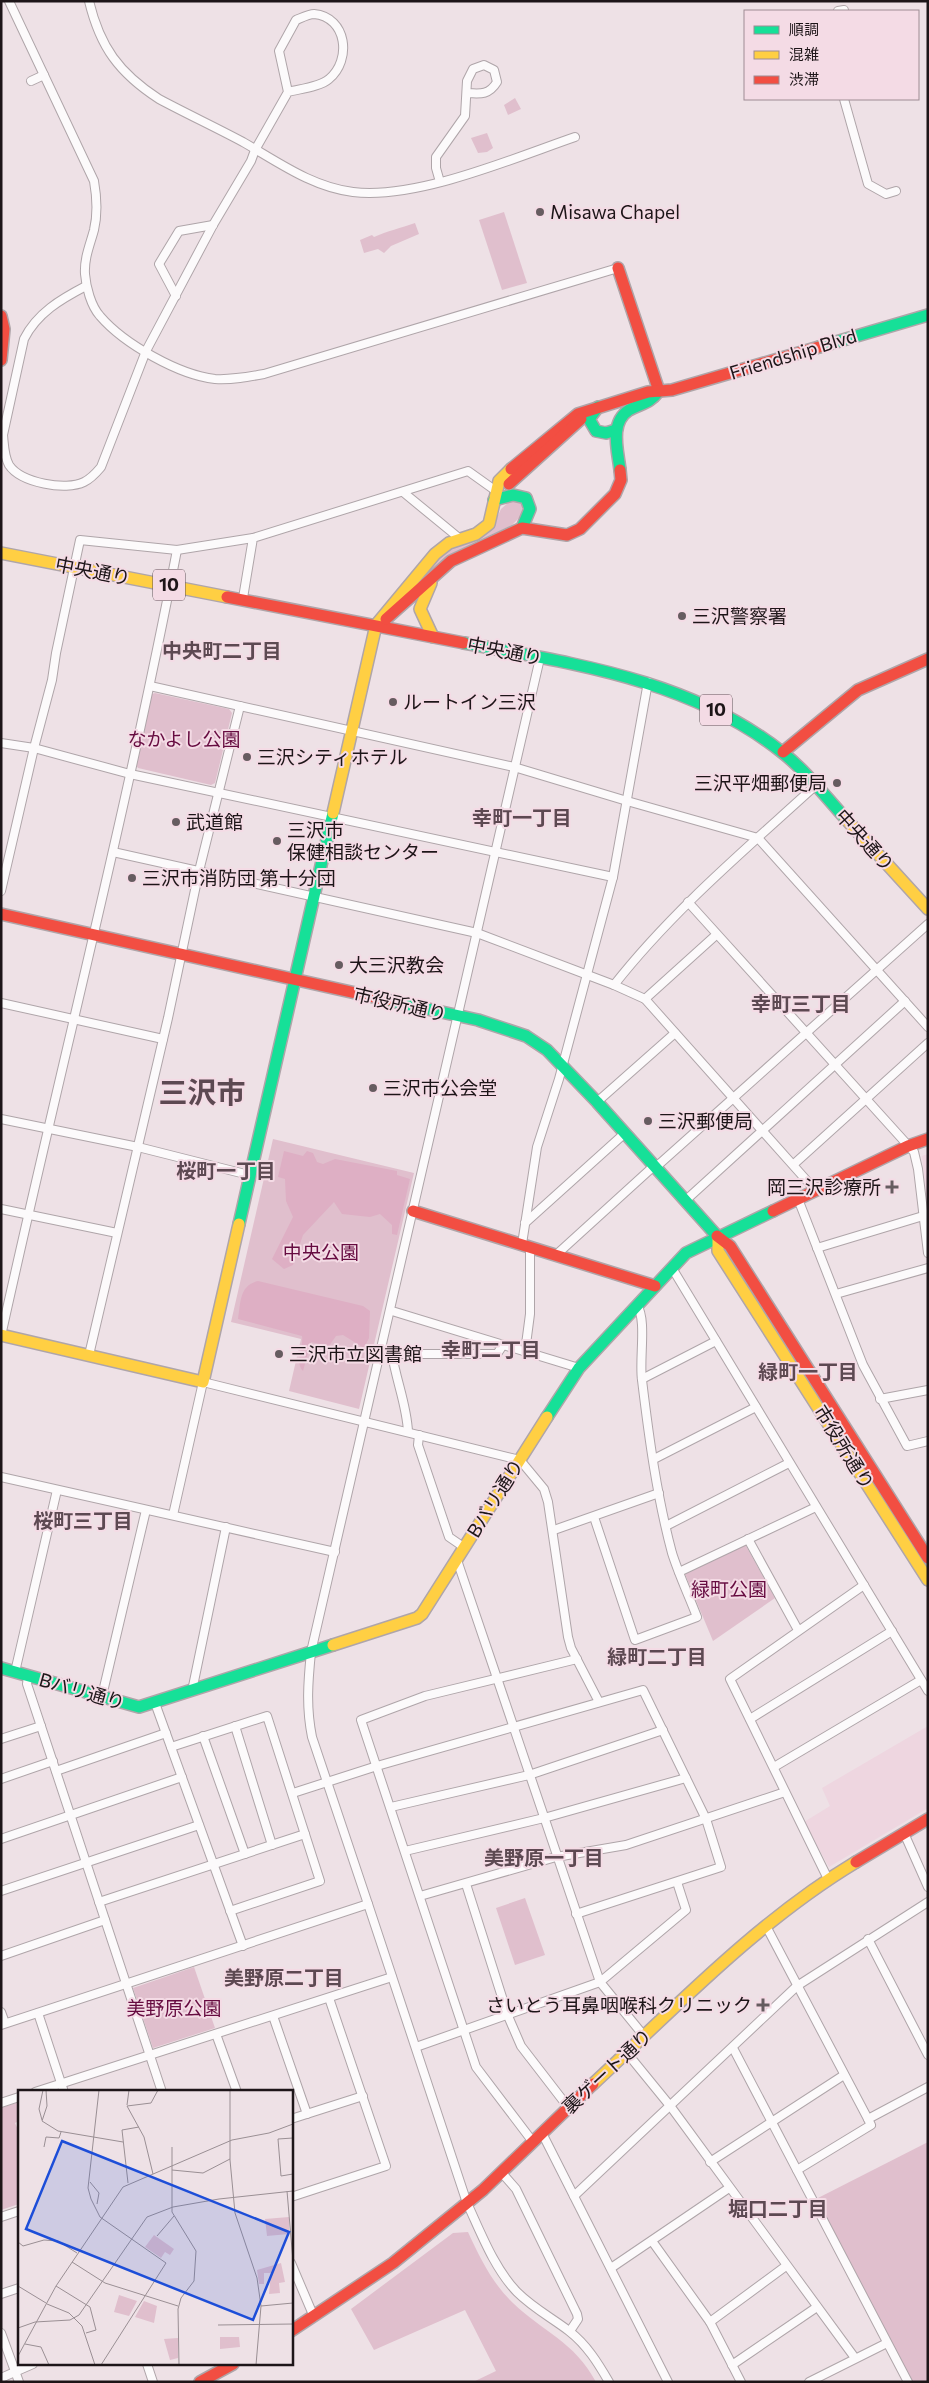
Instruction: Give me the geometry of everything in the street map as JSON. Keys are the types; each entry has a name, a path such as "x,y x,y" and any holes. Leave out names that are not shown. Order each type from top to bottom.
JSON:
{"street":[{"path":"9,1 94,181 97,211 87,252 86,286 99,316 129,341 146,352 194,374 215,379 243,378 264,374 618,268 658,391 650,401 628,411 616,430 620,480 615,494 580,529 567,535 522,528 451,561 395,613 376,625"},
{"path":"89,1 97,32 104,45 137,84 159,99 306,178 353,192 397,191 440,182 575,137"},
{"path":"86,286 41,314 31,325 24,339 3,435 4,451 9,465 18,474 30,480 63,486 75,485 94,476 101,467 146,352 213,226 252,161 255,150 288,92 279,51 296,20 313,14 332,19 339,28 343,40 344,57 329,79 288,92"},
{"path":"440,182 436,168 436,156 465,116 466,93 467,81 473,69 484,65 494,70 497,82 492,91 483,94 466,93"},
{"path":"31,81 44,75"},
{"path":"844,100 868,184 886,194 896,191"},
{"path":"176,296 159,264 178,231 213,226"},
{"name":"Friendship Blvd","path":"595,411 648,392 672,390 928,315"},
{"path":"1,316 4,329 1,360"},
{"path":"595,411 589,419 596,431 606,433 616,430"},
{"path":"509,484 582,419 595,411"},
{"path":"173,1515 249,1175 376,625 434,554 458,538 476,534 489,524 495,496 507,472 578,414 595,411"},
{"path":"1,891 34,748 52,680 73,567 80,540 177,550 253,538 468,471 495,496"},
{"path":"402,492 458,538"},
{"path":"495,496 518,494 526,498 530,506 529,516 522,528"},
{"path":"243,598 253,538"},
{"path":"177,550 150,686 76,1020 28,1214 1,1335 203,1382 520,1460 544,1489 554,1530 568,1637 599,1702"},
{"name":"中央通り","path":"1,553 243,598 540,658 648,682 702,703 733,719 783,752 928,909"},
{"path":"433,637 420,608 436,574"},
{"path":"540,658 413,1211 392,1311 364,1422 311,1652 306,1691 308,1715 327,1781 467,2203 500,2268 517,2292 570,2331 596,2360 609,2382"},
{"path":"783,752 858,690 928,659"},
{"path":"525,1352 530,1314 525,1223 537,1147 562,1065 613,877 648,682"},
{"path":"150,686 514,766 627,801 758,838 928,1027"},
{"path":"89,1355 163,1039 199,871 220,793 240,706"},
{"path":"1,743 34,748 130,774 496,850 613,877"},
{"path":"614,985 647,944 688,902 816,786"},
{"path":"113,852 477,933 614,985 645,999 816,1190"},
{"path":"688,902 914,1152 918,1169 928,1253"},
{"name":"市役所通り","path":"1,914 458,1016 506,1028 526,1036 562,1065 718,1237 730,1246 928,1558"},
{"path":"556,1255 928,924"},
{"path":"645,999 716,935"},
{"path":"686,1200 905,1001"},
{"path":"1,1003 163,1039"},
{"path":"597,1102 675,1032"},
{"path":"794,1164 928,1043"},
{"path":"1,1119 138,1146 249,1175"},
{"path":"525,1223 625,1133"},
{"name":"Bバリ通り","path":"1,1668 139,1707 416,1618 422,1614 579,1368 686,1253 908,1146 928,1139"},
{"path":"798,1199 863,1365 880,1399 907,1446 928,1441"},
{"path":"1,1209 117,1233"},
{"path":"413,1211 655,1286"},
{"path":"817,1248 923,1216"},
{"name":"市役所通り","path":"718,1237 718,1251 928,1580"},
{"path":"672,1268 928,1692"},
{"path":"836,1294 928,1268"},
{"path":"594,1517 635,1640 697,1617 679,1572 659,1493 642,1379 640,1355 642,1314 637,1305"},
{"path":"392,1311 579,1368"},
{"path":"642,1379 716,1341"},
{"path":"382,1351 392,1354 498,1354 504,1345"},
{"path":"392,1354 396,1377 408,1419 408,1432"},
{"path":"880,1399 928,1390"},
{"path":"654,1459 756,1407"},
{"path":"419,1435 418,1445 449,1537 465,1548"},
{"path":"666,1526 788,1463"},
{"path":"1,1478 335,1552"},
{"path":"15,1672 56,1490"},
{"path":"554,1530 659,1493"},
{"path":"679,1572 816,1507"},
{"path":"102,1696 146,1510"},
{"path":"192,1691 226,1527"},
{"path":"748,1539 798,1630"},
{"path":"457,1560 498,1678 556,1857 600,1982 644,2036"},
{"path":"828,1879 730,1679 864,1585"},
{"path":"750,1719 892,1631"},
{"path":"533,2142 476,2067 361,1720 426,1696 577,1659"},
{"path":"28,1676 27,1684 161,2090"},
{"path":"774,1767 921,1680"},
{"path":"293,1793 377,1766 643,1690 706,1819 721,1867 576,1914"},
{"path":"155,1703 212,1865 243,1946"},
{"path":"171,1747 267,1716 320,1880 230,1911"},
{"path":"1,1739 41,1726"},
{"path":"235,1726 272,1846"},
{"path":"391,1807 529,1774 663,1730"},
{"path":"56,1771 166,1733"},
{"path":"203,1736 246,1854"},
{"path":"1,1779 52,1761"},
{"path":"1,1839 182,1776"},
{"path":"405,1852 544,1818 686,1778"},
{"path":"420,1896 556,1857 626,1845 785,1792"},
{"name":"裏ゲート通り","path":"292,2330 393,2263 467,2203 502,2173 568,2107 732,1954 766,1926 828,1879 928,1819"},
{"path":"1,1891 198,1825"},
{"path":"904,1833 928,1886"},
{"path":"99,1902 305,1834"},
{"path":"416,2047 600,1982 686,1910 676,1882"},
{"path":"466,1884 508,2016 521,2046 568,2107"},
{"path":"574,2196 671,2107 797,1986 928,1902"},
{"path":"1,2012 3,2024 368,1904"},
{"path":"1,1956 105,1920"},
{"path":"766,1926 871,2125 797,2170"},
{"path":"868,1939 928,2055"},
{"path":"40,2090 392,1977"},
{"path":"292,2197 386,2166 329,1998"},
{"path":"38,2012 63,2090"},
{"path":"273,2016 308,2114"},
{"path":"216,2034 236,2090"},
{"path":"733,2048 908,2382"},
{"path":"627,2053 671,2107 855,2358"},
{"path":"710,2162 844,2075"},
{"path":"868,2118 928,2087"},
{"path":"292,2119 363,2096"},
{"path":"1,2103 18,2097"},
{"path":"542,2133 668,2382"},
{"path":"502,2173 516,2189 577,2314 578,2320 570,2331"},
{"path":"611,2268 730,2188"},
{"path":"1,2217 18,2211"},
{"path":"652,2242 710,2322 741,2382"},
{"path":"292,2265 314,2317"},
{"path":"710,2322 786,2266"},
{"path":"1,2294 18,2288"},
{"path":"732,2365 817,2307"},
{"path":"2,2338 19,2382"},
{"path":"809,2382 887,2343"},
{"path":"1,2378 28,2366"},
{"path":"148,2366 153,2382"},
{"path":"200,2382 230,2366"}],"shaded area":[{"path":"284,1151 303,1156 307,1151 313,1153 317,1162 323,1164 335,1159 397,1171 397,1175 410,1179 397,1235 392,1234 392,1225 380,1214 370,1217 342,1214 334,1202 303,1235 293,1265 284,1269 272,1259 293,1217 286,1201 285,1179 278,1177"},
{"path":"928,1154 928,1211 922,1156"},
{"path":"258,1281 363,1306 370,1311 369,1338 364,1348 343,1335 336,1336 329,1346 311,1342 303,1371 299,1363 302,1336 238,1319 244,1291 252,1283"},
{"path":"928,1726 928,1808 829,1867 804,1822 830,1806 822,1788"}],"green space":[{"path":"515,98 521,109 508,115 504,105"},
{"path":"487,133 493,148 487,152 478,153 471,138"},
{"path":"504,212 527,283 502,290 479,220"},
{"path":"415,223 419,234 391,246 384,253 378,249 364,253 360,240"},
{"path":"516,499 522,505 523,514 512,525 449,555 402,604 427,570 446,549 492,528 501,509 511,500"},
{"name":"なかよし公園","path":"155,693 229,709 232,713 215,783 211,785 138,768 136,765 152,694"},
{"name":"中央公園","path":"273,1139 414,1173 359,1409 289,1391 301,1339 231,1322"},
{"name":"緑町公園","path":"745,1544 775,1598 713,1641 685,1574"},
{"path":"525,1898 545,1955 515,1965 496,1908"},
{"name":"美野原公園","path":"194,1967 215,2028 153,2048 133,1988"},
{"path":"18,2102 18,2122 15,2123 18,2130 18,2204 1,2210 1,2108"},
{"path":"928,2142 928,2382 911,2382 816,2199"},
{"path":"468,2232 487,2270 499,2287 524,2313 558,2338 578,2356 596,2382 473,2382 496,2371 465,2310 374,2350 351,2309 453,2233"}],"traffic: fast":[{"path":"819,347 928,315"},
{"path":"620,470 616,438 619,422 629,410 649,401 659,391"},
{"path":"598,407 589,419 596,431 606,433 616,430"},
{"path":"494,500 513,495 526,498 530,509 522,528"},
{"path":"464,643 548,659 631,678 710,708 748,728 783,753 845,818"},
{"path":"239,1224 333,813"},
{"path":"387,1000 478,1020 526,1036 547,1050 597,1102 717,1236"},
{"path":"547,1417 579,1368 686,1253 773,1211"},
{"path":"1,1668 139,1707 333,1645"}],"traffic: slow":[{"path":"333,813 376,625 435,554 449,543 476,534 489,524 499,481 511,469"},
{"path":"1,553 227,597"},
{"path":"431,583 420,609 433,637"},
{"path":"845,818 928,909"},
{"path":"1,1335 203,1382 239,1224"},
{"path":"718,1237 718,1251 928,1580"},
{"path":"333,1645 417,1618 422,1614 547,1417"},
{"path":"593,2084 687,1995 752,1938 820,1885 856,1862"}],"traffic: jam":[{"path":"618,268 659,391"},
{"path":"1,316 4,329 1,360"},
{"path":"511,469 578,414 648,392 672,390 819,347"},
{"path":"509,484 581,419"},
{"path":"386,619 451,561 522,528 567,535 580,529 615,494 621,480 620,470"},
{"path":"227,597 464,643"},
{"path":"783,752 858,690 928,659"},
{"path":"1,914 387,1000"},
{"path":"773,1211 908,1146 928,1139"},
{"path":"413,1211 655,1286"},
{"path":"717,1236 730,1246 928,1558"},
{"path":"856,1862 928,1819"},
{"path":"292,2330 393,2263 483,2190 593,2084"},
{"path":"200,2382 229,2366"}],"place":[{"name":"Misawa Chapel","path":"540,212"},
{"name":"三沢警察署","path":"682,616"},
{"name":"ルートイン三沢","path":"393,702"},
{"name":"三沢シティホテル","path":"247,757"},
{"name":"三沢平畑郵便局","path":"837,783"},
{"name":"武道館","path":"176,822"},
{"name":"三沢市 保健相談センター","path":"277,841"},
{"name":"三沢市消防団 第十分団","path":"132,878"},
{"name":"大三沢教会","path":"339,965"},
{"name":"三沢市公会堂","path":"373,1088"},
{"name":"三沢郵便局","path":"648,1121"},
{"name":"岡三沢診療所","path":"892,1187"},
{"name":"三沢市立図書館","path":"279,1354"},
{"name":"さいとう耳鼻咽喉科クリニック","path":"763,2005"}],"district":[{"name":"中央町二丁目","path":"222,651"},
{"name":"幸町一丁目","path":"522,818"},
{"name":"幸町三丁目","path":"801,1004"},
{"name":"三沢市","path":"202,1093"},
{"name":"桜町一丁目","path":"226,1171"},
{"name":"幸町二丁目","path":"491,1350"},
{"name":"緑町一丁目","path":"808,1372"},
{"name":"桜町三丁目","path":"83,1521"},
{"name":"緑町二丁目","path":"657,1657"},
{"name":"美野原一丁目","path":"544,1858"},
{"name":"美野原二丁目","path":"284,1978"},
{"name":"堀口二丁目","path":"778,2209"}]}
